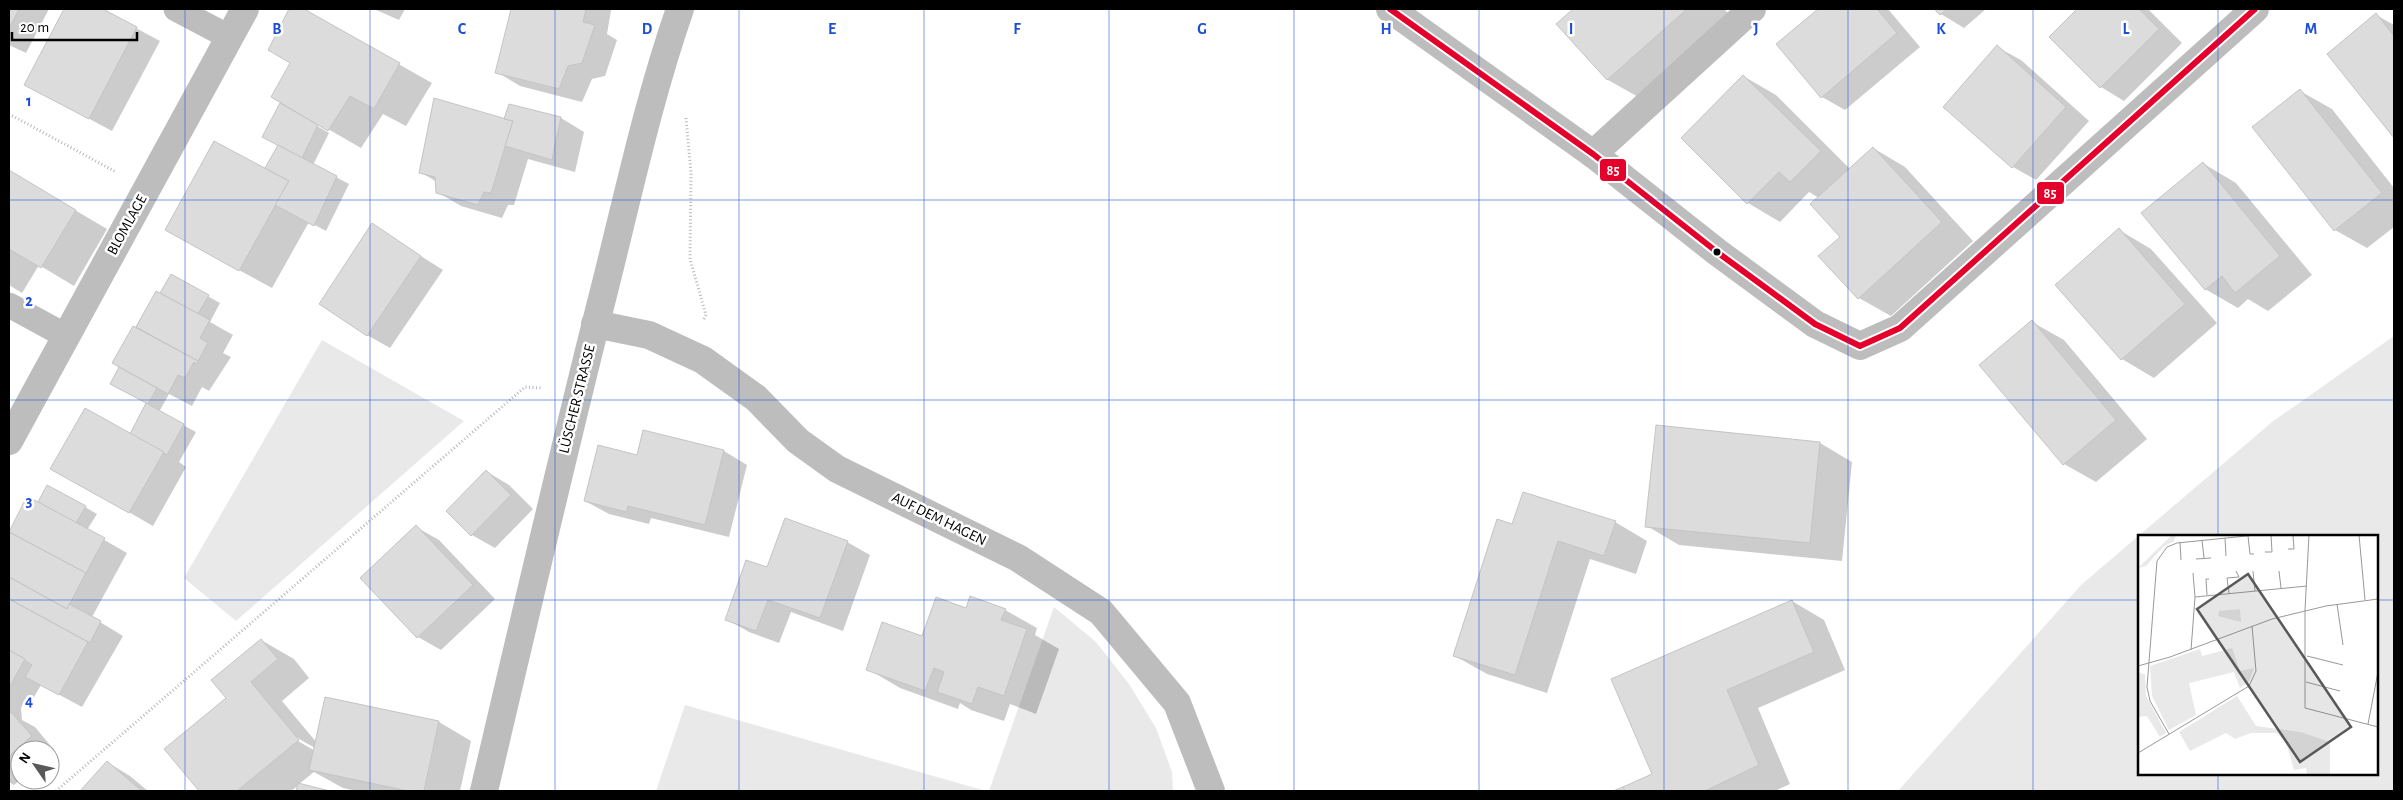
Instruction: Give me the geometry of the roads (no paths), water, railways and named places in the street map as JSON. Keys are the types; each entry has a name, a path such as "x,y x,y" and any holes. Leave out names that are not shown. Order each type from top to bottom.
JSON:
{"street":[{"name":"BLOMLAGE","path":"9,441 244,9"},
{"name":"LÜSCHER STRASSE","path":"484,791 595,324 659,70 680,9"},
{"path":"1390,9 1593,154 1717,252 1815,324 1860,346 1900,328 2255,9"},
{"path":"1593,154 1752,9"},
{"name":"AUF DEM HAGEN","path":"595,324 649,335 703,360 756,398 798,441 837,469 1018,558 1101,612 1178,703 1211,791"}],"lane":[{"path":"176,9 229,37"},
{"path":"9,305 66,336"}]}
